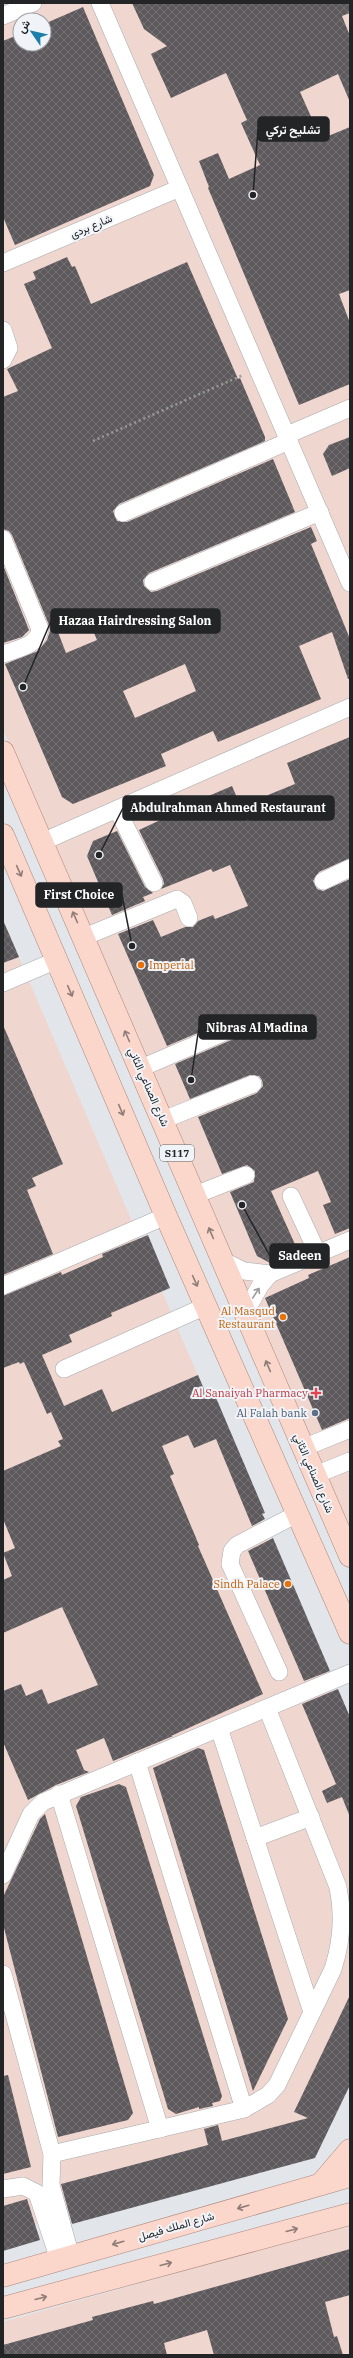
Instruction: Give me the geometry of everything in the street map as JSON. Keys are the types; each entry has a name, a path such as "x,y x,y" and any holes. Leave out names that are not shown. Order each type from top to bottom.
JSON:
{"main road":[{"name":"شارع الصناعي الثاني","path":"3,752 141,1068 350,1556"},
{"name":"S117","path":"3,836 166,1216 350,1633"},
{"path":"320,2184 350,2150"},
{"name":"شارع الملك فيصل","path":"3,2276 350,2176"},
{"path":"3,2308 350,2214"}],"street":[{"path":"3,16 33,3"},
{"path":"100,3 350,583"},
{"name":"شارع بردى","path":"3,263 180,188"},
{"path":"3,330 9,348 3,360"},
{"path":"123,512 288,438 350,408"},
{"path":"153,582 320,512"},
{"path":"3,539 40,629 40,635 32,643 3,654"},
{"path":"42,842 350,707"},
{"path":"117,809 154,883"},
{"path":"323,880 350,868"},
{"path":"84,937 177,899 183,903 189,918"},
{"path":"3,984 57,960"},
{"path":"141,1068 232,1029"},
{"path":"163,1120 253,1084"},
{"path":"195,1195 246,1175"},
{"path":"292,1196 318,1254"},
{"path":"3,1286 166,1216"},
{"path":"245,1313 260,1286 270,1274 350,1240"},
{"path":"222,1260 244,1271 270,1274"},
{"path":"64,1368 206,1306"},
{"path":"303,1448 350,1429"},
{"path":"315,1475 350,1461"},
{"path":"279,1672 230,1564 232,1551 237,1545 297,1514"},
{"path":"3,1875 31,1814 43,1802 350,1673"},
{"path":"52,2154 244,2109 268,2095 277,2085 333,1969 343,1928 342,1907 338,1886 267,1708"},
{"path":"219,1728 312,2012"},
{"path":"137,1762 244,2109"},
{"path":"59,1794 160,2128"},
{"path":"255,1838 311,1817"},
{"path":"3,1974 52,2154 51,2185 65,2259"},
{"path":"3,2189 23,2186 36,2193 65,2259"}],"path":[{"path":"94,441 258,368"}],"shaded area":[{"path":"3,3 350,3 350,1529 3,730"},
{"path":"3,920 350,1731 350,2061 308,2146 3,2233"},
{"path":"350,2224 350,2355 3,2355 3,2322"}],"building":[{"path":"132,3 350,3 350,13 342,16 350,36 350,102 338,74 300,92 321,139 350,127 350,290 339,294 350,323 350,384 299,405 208,188 209,187 199,161 218,153 229,179 260,165 241,123 247,120 226,73 171,98 151,54 167,46 144,29"},
{"path":"83,7 154,175 150,186 15,245 3,217 3,41 12,37 12,52 52,52 52,21"},
{"path":"67,257 72,267 75,266 91,304 187,262 238,379 240,378 265,437 265,441 119,504 113,511 117,521 127,522 273,459 295,512 149,573 143,580 144,586 151,592 157,591 311,527 317,541 311,544 350,639 350,679 348,679 332,632 299,646 321,699 218,742 213,731 161,754 166,766 73,804 62,797 5,664 38,651 47,640 50,631 49,625 12,535 9,531 3,529 3,397 18,391 7,369 52,348 24,284 36,279 33,272","holes":["86,614 97,640 66,653 56,627","185,664 196,691 135,718 123,691"]},
{"path":"350,437 350,468 332,476 323,454 329,445"},
{"path":"3,565 29,630 22,637 3,643"},
{"path":"350,737 350,858 319,872 313,881 317,889 323,891 350,879 350,1228 335,1234 323,1205 331,1202 318,1171 271,1191 298,1251 270,1263 257,1256 230,1192 254,1182 255,1171 247,1165 222,1174 198,1117 257,1093 263,1086 262,1080 259,1076 250,1075 190,1099 175,1064 236,1038 242,1031 241,1025 238,1021 228,1020 167,1046 118,934 153,920 161,937 185,927 193,927 198,921 213,915 215,919 248,906 230,865 213,872 211,869 161,889 164,884 163,879 139,830 186,808 185,806 232,786 247,821 274,810 268,795 295,784 287,763"},
{"path":"117,831 145,887 153,893 143,897 145,901 112,915 87,856 93,841"},
{"path":"3,920 19,957 3,963"},
{"path":"3,1025 63,1164 32,1178 36,1186 27,1190 53,1254 3,1275"},
{"path":"148,1235 170,1288 111,1313 112,1316 69,1335 72,1342 42,1355 64,1406 102,1389 112,1412 198,1375 207,1396 214,1393 265,1513 262,1514 265,1519 252,1526 216,1439 194,1448 188,1435 162,1446 174,1474 170,1476 199,1545 198,1546 263,1694 171,1736 173,1736 113,1761 104,1738 76,1750 84,1770 89,1772 56,1785 28,1800 3,1742 3,1691 21,1684 26,1696 42,1689 48,1704 98,1685 62,1607 3,1633 3,1580 12,1576 3,1553 15,1548 3,1519 3,1471 61,1446 58,1441 63,1439 51,1412 47,1414 24,1362 20,1364 19,1362 3,1368 3,1296 61,1272 62,1275 103,1257 102,1254"},
{"path":"350,1257 350,1418 322,1430 265,1298 309,1278 308,1275"},
{"path":"273,1538 330,1671 304,1681 248,1551"},
{"path":"338,1689 350,1717 350,1817 342,1797 327,1803 322,1791 336,1784 302,1704"},
{"path":"198,1748 204,1750 288,2019 253,2091 153,1768"},
{"path":"119,1784 126,1787 222,2096 220,2101 212,2103 213,2106 199,2109 199,2107 176,2114 168,2109 76,1806 81,1797"},
{"path":"45,1814 133,2113 128,2120 58,2137 3,1924 3,1897 40,1819"},
{"path":"350,1995 350,2085 315,2158 72,2224 61,2184 208,2145 204,2129 218,2125 222,2141 308,2118 294,2112"},
{"path":"8,2075 31,2167 3,2174 3,2076"},
{"path":"27,2199 40,2240 3,2251 3,2206"},
{"path":"350,2249 350,2295 325,2302 334,2337 337,2336 343,2355 214,2355 207,2330 164,2343 167,2355 3,2355 3,2345 93,2320 92,2317 153,2301 154,2304"}],"place":[{"name":"تشليح تركي","path":"253,195"},
{"name":"Hazaa Hairdressing Salon","path":"23,687"},
{"name":"Abdulrahman Ahmed Restaurant","path":"99,855"},
{"name":"First Choice","path":"132,946"},
{"name":"Imperial","path":"141,965"},
{"name":"Nibras Al Madina","path":"191,1080"},
{"name":"Sadeen","path":"242,1205"},
{"name":"Al Masqud Restaurant","path":"283,1317"},
{"name":"Al Sanaiyah Pharmacy","path":"316,1393"},
{"name":"Al Falah bank","path":"315,1413"},
{"name":"Sindh Palace","path":"288,1584"}]}
